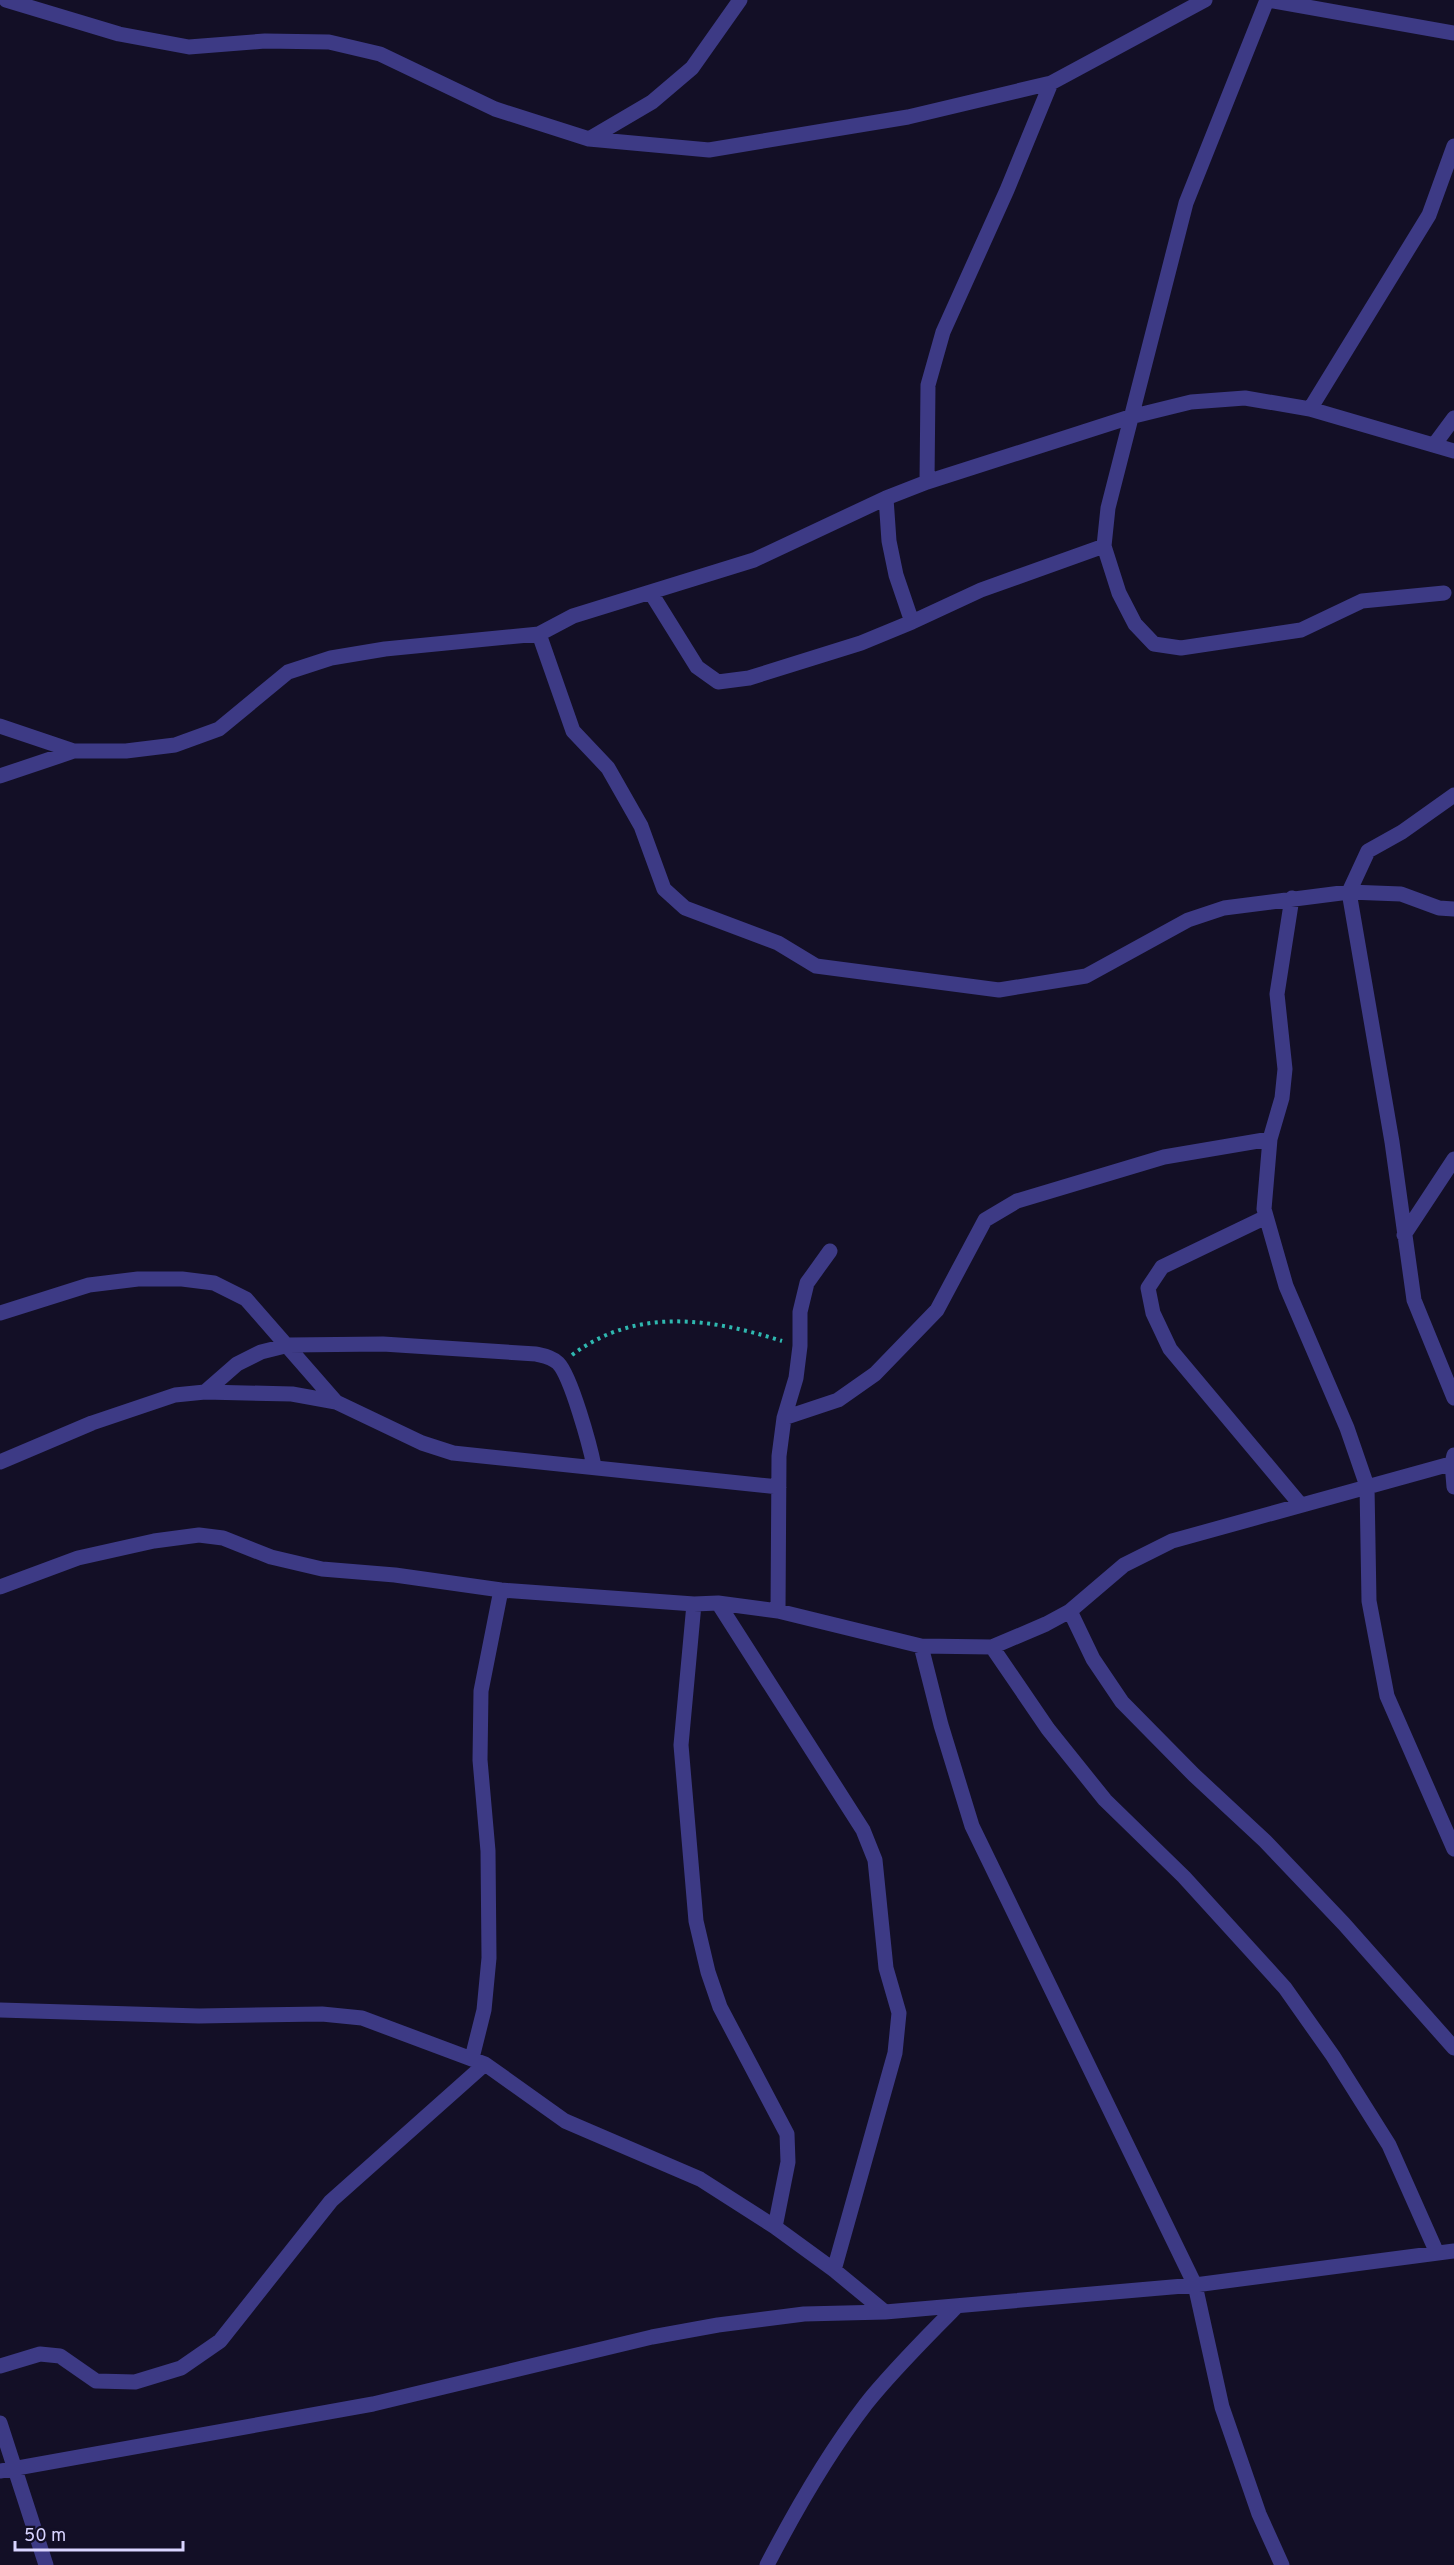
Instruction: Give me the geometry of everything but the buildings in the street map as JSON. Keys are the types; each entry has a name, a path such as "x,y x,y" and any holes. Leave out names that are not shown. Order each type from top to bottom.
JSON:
{"street":[{"path":"6,0 119,34 189,47 265,40 329,42 380,54 495,109 589,139 709,150 908,117 1051,83 1205,0"},
{"path":"589,139 652,102 692,68 740,0"},
{"path":"1444,593 1362,601 1301,630 1181,648 1154,644 1135,624 1119,593 1104,546 1107,508 1186,203 1268,0 1454,33"},
{"path":"927,482 928,385 943,332 1051,83"},
{"path":"1310,409 1430,215 1454,146"},
{"path":"0,726 75,751 126,751 175,745 219,729 288,672 331,658 385,649 539,634 573,616 754,560 886,498 927,482 1130,417 1191,402 1245,398 1310,409 1454,451"},
{"path":"1434,445 1454,418"},
{"path":"886,498 889,541 896,575 912,622"},
{"path":"651,593 697,668 718,682 748,678 861,643 981,590 1104,546"},
{"path":"539,634 573,731 609,768 641,825 664,889 685,908 778,943 816,966 999,990 1086,976 1188,920 1224,908 1349,892 1401,894 1439,908 1454,909"},
{"path":"0,776 75,751"},
{"path":"1454,795 1402,832 1368,851 1349,892 1392,1142 1414,1300 1454,1398"},
{"path":"1292,898 1277,994 1285,1069 1282,1098 1270,1139 1264,1198 1266,1217 1286,1286 1347,1428 1367,1486 1369,1601 1387,1696 1454,1849"},
{"path":"784,1418 838,1400 874,1374 937,1310 985,1220 1017,1201 1164,1157 1270,1139"},
{"path":"1404,1236 1454,1159"},
{"path":"1266,1217 1162,1267 1148,1288 1153,1313 1170,1349 1300,1504"},
{"path":"778,1611 779,1456 784,1418 796,1378 800,1346 800,1312 807,1283 830,1251"},
{"path":"0,1313 89,1285 138,1279 182,1279 214,1283 246,1299 289,1345 336,1402"},
{"path":"205,1392 237,1364 261,1352 289,1345 383,1344 536,1354 549,1357 559,1364 587,1432 594,1466"},
{"path":"3,1459 93,1423 175,1395 205,1392 292,1394 336,1402 422,1443 453,1453 503,1457 542,1464 594,1466 779,1486"},
{"path":"0,1587 78,1558 154,1541 199,1534 223,1538 271,1557 322,1569 395,1575 501,1590 694,1604 718,1603 778,1611 921,1646 992,1647 1070,1611 1124,1565 1172,1541 1453,1460 1454,1486"},
{"path":"0,2366 40,2354 60,2356 96,2381 135,2382 181,2368 220,2341 331,2201 478,2061 489,1958 488,1851 480,1760 481,1691 501,1590"},
{"path":"718,1603 851,1810 863,1830 875,1860 886,1968 899,2013 895,2053 834,2270"},
{"path":"694,1604 681,1745 696,1921 708,1972 720,2007 787,2134 788,2162 775,2227"},
{"path":"1070,1611 1093,1659 1122,1702 1194,1775 1265,1841 1454,2048"},
{"path":"921,1646 941,1725 972,1826 1195,2285 1222,2407 1259,2514 1282,2565"},
{"path":"992,1647 1048,1730 1104,1800 1185,1877 1285,1988 1334,2056 1389,2145 1437,2253"},
{"path":"0,2010 199,2016 322,2014 362,2019 478,2061 566,2121 700,2179 775,2227 834,2270 885,2312"},
{"path":"7,2469 373,2404 674,2332 804,2314 885,2312 1195,2285 1454,2251"},
{"path":"767,2565 798,2507 866,2405 897,2368 957,2306"},
{"path":"0,2423 7,2469 46,2565"}],"path":[{"path":"559,1364 591,1341 627,1326 670,1320 741,1328 800,1346"}]}
